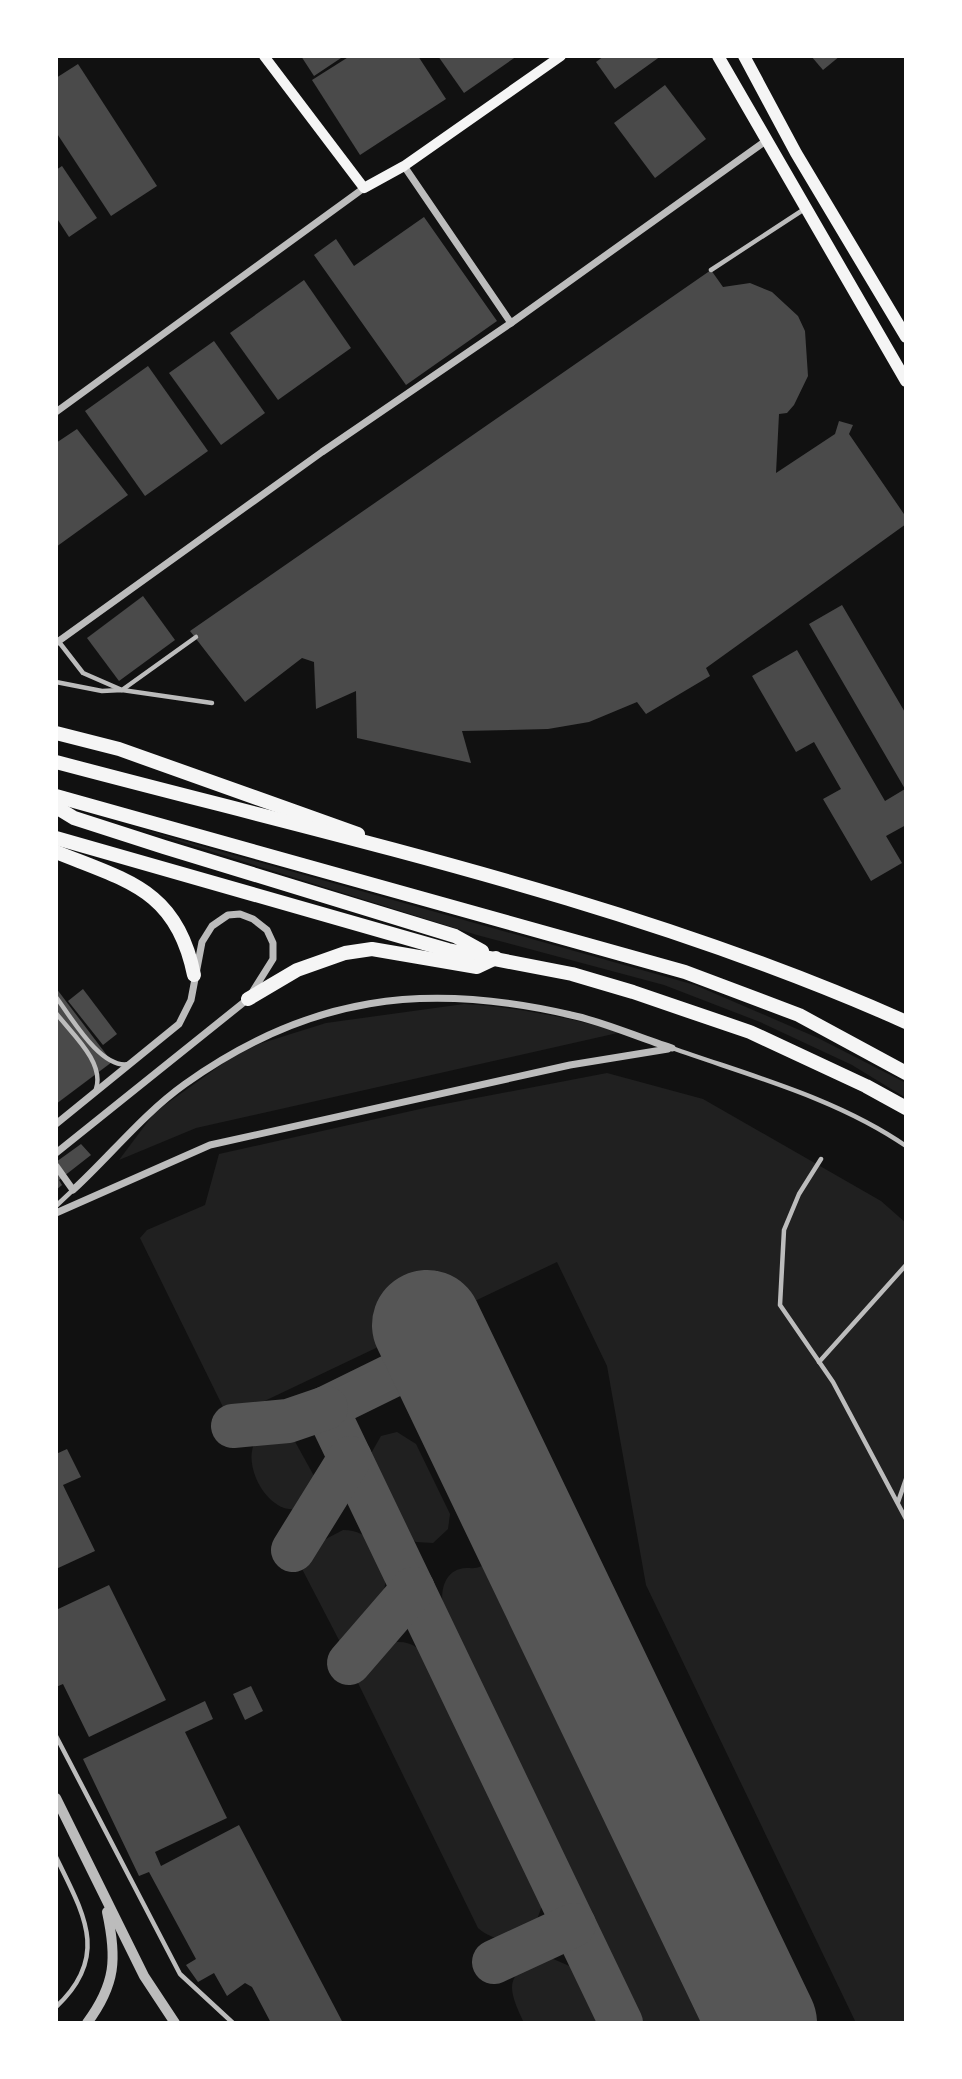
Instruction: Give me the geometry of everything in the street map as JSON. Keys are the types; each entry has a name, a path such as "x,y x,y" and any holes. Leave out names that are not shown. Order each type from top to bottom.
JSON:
{"highway":[{"path":"56,733 132,754 452,867"},
{"path":"56,762 452,867 642,921 842,993 906,1022"},
{"path":"56,796 685,972 799,1015 906,1073"},
{"path":"56,807 74,818 455,936 496,958"},
{"path":"56,838 425,943 633,992 750,1032 866,1086 906,1108"},
{"path":"56,852 106,872 156,899 175,919 194,975"},
{"path":"248,999 297,970 345,953 372,949 477,967 496,958"}],"main road":[{"path":"264,56 364,188 404,166 561,56"},
{"path":"718,56 906,381"},
{"path":"744,56 796,153 906,337"}],"street":[{"path":"57,642 322,452 511,323 768,140"},
{"path":"404,166 511,323"},
{"path":"56,412 364,188"},
{"path":"56,1153 248,999 265,976 273,959 273,943 267,930 253,919 240,914 229,915 212,926 202,942 191,1000 180,1024 94,1095 59,1120"},
{"path":"56,1166 73,1190 150,1112 184,1084 256,1039 327,1013 399,999 441,996 510,1003 574,1015 672,1048"},
{"path":"56,1213 210,1145 570,1065 672,1048"},
{"path":"56,1798 144,1976 175,2023"},
{"path":"87,2023 103,1998 113,1973 112,1939 104,1897"}],"lane":[{"path":"711,270 807,208"},
{"path":"122,690 196,637"},
{"path":"57,642 83,673 122,690"},
{"path":"56,681 102,691 122,690 212,703"},
{"path":"56,998 103,1058 124,1065 133,1062"},
{"path":"56,1013 94,1063 98,1077 94,1095"},
{"path":"672,1048 818,1098 885,1131 906,1146"},
{"path":"821,1159 799,1194 784,1230 780,1305 819,1362 906,1519"},
{"path":"56,1206 73,1190"},
{"path":"819,1362 906,1265"},
{"path":"898,1503 906,1479"},
{"path":"56,1736 180,1974 233,2023"},
{"path":"56,1857 80,1908 89,1939 88,1958 81,1976 56,2007"}],"shaded area":[{"path":"127,825 695,985 818,1038 906,1083 906,1098 852,1065 760,1022 664,985 477,935"},
{"path":"464,1004 544,1014 622,1032 196,1128 119,1160 155,1112 232,1057 259,1044 326,1023"},
{"path":"607,1073 703,1099 881,1201 906,1223 906,2023 856,2023 646,1585 607,1366 557,1262 235,1415 225,1411 140,1238 147,1230 205,1205 219,1154 429,1107"},
{"path":"397,1432 416,1444 450,1514 448,1529 433,1543 416,1542 408,1536 369,1457 381,1436"},
{"path":"261,1435 293,1438 314,1476 314,1488 295,1509 284,1508 274,1502 264,1493 257,1481 252,1456 254,1444"},
{"path":"343,1530 365,1536 374,1547 382,1562 385,1587 367,1618 347,1640 340,1642 301,1567 320,1542"},
{"path":"482,1566 701,2023 642,2023 443,1606 443,1587 449,1576 459,1569"},
{"path":"396,1642 416,1647 430,1662 543,1903 535,1925 521,1935 500,1939 478,1928 358,1683 359,1674"},
{"path":"551,1958 574,1968 601,2023 524,2023 514,1998 513,1981 525,1968"}],"building":[{"path":"301,56 344,56 314,76"},
{"path":"350,56 418,56 446,99 360,155 312,80"},
{"path":"438,56 517,56 464,93"},
{"path":"604,56 661,56 615,89 596,62"},
{"path":"811,56 840,56 823,70"},
{"path":"78,64 157,186 111,216 56,132 56,78"},
{"path":"665,85 706,139 655,178 614,123"},
{"path":"62,166 97,218 69,237 56,217 56,170"},
{"path":"424,217 497,321 406,385 314,255 336,239 354,266"},
{"path":"711,270 723,287 750,283 772,292 798,316 805,331 808,376 794,405 787,413 779,414 776,473 835,434 839,421 853,425 849,434 906,517 906,524 706,668 710,676 646,714 637,702 589,722 548,729 462,731 471,763 357,738 356,691 316,709 314,662 302,658 245,702 190,631"},
{"path":"304,280 351,348 278,400 230,333"},
{"path":"214,341 265,413 221,445 169,373"},
{"path":"148,366 208,451 145,496 85,411"},
{"path":"77,429 128,495 56,547 56,443"},
{"path":"143,596 175,640 119,681 87,638"},
{"path":"842,605 906,714 906,825 886,836 902,863 871,881 823,799 841,789 814,742 796,752 752,676 797,650 885,801 905,789 809,624"},
{"path":"56,988 112,1062 56,1104"},
{"path":"83,989 117,1034 103,1045 68,1001"},
{"path":"81,1144 91,1155 59,1180 62,1185 56,1190 56,1162"},
{"path":"67,1449 81,1477 63,1485 95,1551 56,1569 56,1454"},
{"path":"109,1585 166,1700 89,1737 63,1684 56,1687 56,1610"},
{"path":"251,1686 263,1711 245,1720 233,1694"},
{"path":"205,1701 213,1719 185,1732 227,1818 155,1852 161,1866 239,1825 343,2023 271,2023 252,1987 245,1983 227,1996 214,1973 198,1982 186,1965 196,1959 149,1872 139,1876 83,1759"}],"taxiway":[{"path":"440,1352 326,1408 621,2023"},
{"path":"233,1426 288,1421 326,1408"},
{"path":"293,1550 350,1458"},
{"path":"349,1663 413,1589"},
{"path":"494,1962 574,1925"}],"runway":[{"path":"427,1325 762,2023"}]}
